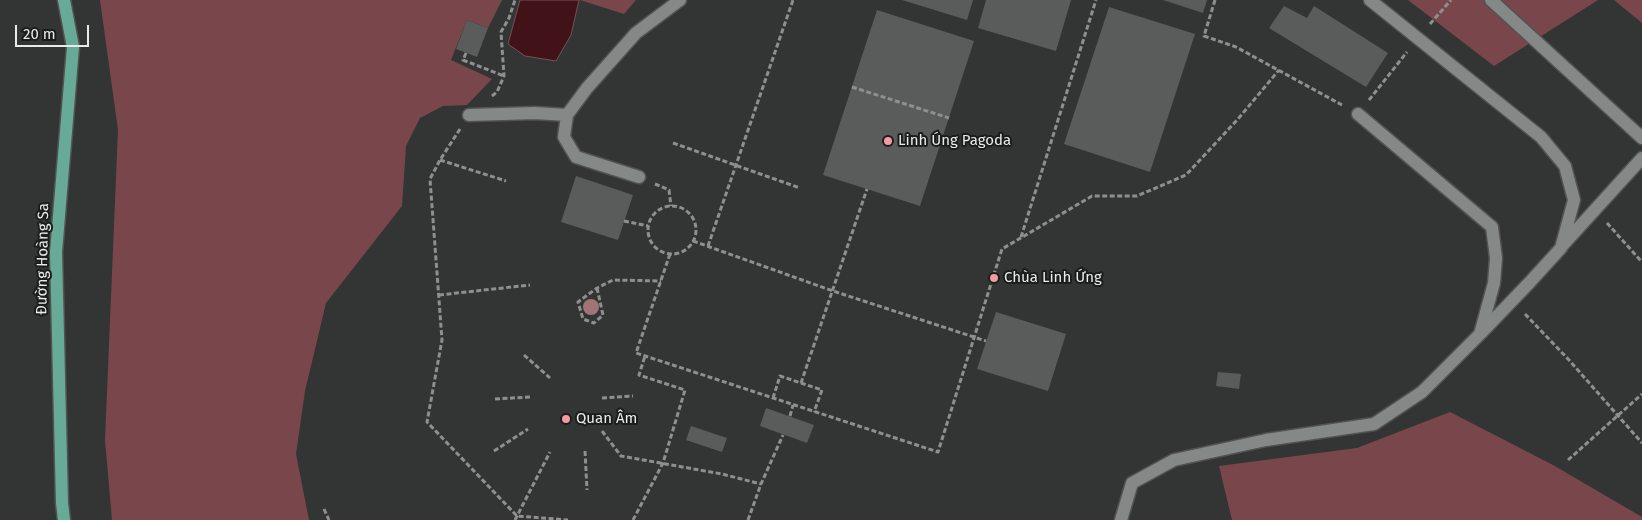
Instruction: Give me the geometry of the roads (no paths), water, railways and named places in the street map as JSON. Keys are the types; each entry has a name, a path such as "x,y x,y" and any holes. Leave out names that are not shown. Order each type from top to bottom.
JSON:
{"main road":[{"name":"Đường Hoàng Sa","path":"64,0 73,47 56,252 64,520"}],"lane":[{"path":"639,177 576,157 564,137 567,116 587,88 636,33 680,0"},
{"path":"1370,0 1541,137 1565,166 1574,200 1561,248"},
{"path":"1491,0 1642,138"},
{"path":"469,115 535,113 567,116"},
{"path":"1358,114 1492,227 1496,258 1494,283 1480,334"},
{"path":"1121,520 1132,483 1174,460 1266,440 1374,424 1422,392 1512,301 1642,158"}],"place":[{"name":"Linh Úng Pagoda","path":"888,141"},
{"name":"Chùa Linh Ứng","path":"994,278"},
{"name":"Quan Âm","path":"566,419"}]}
